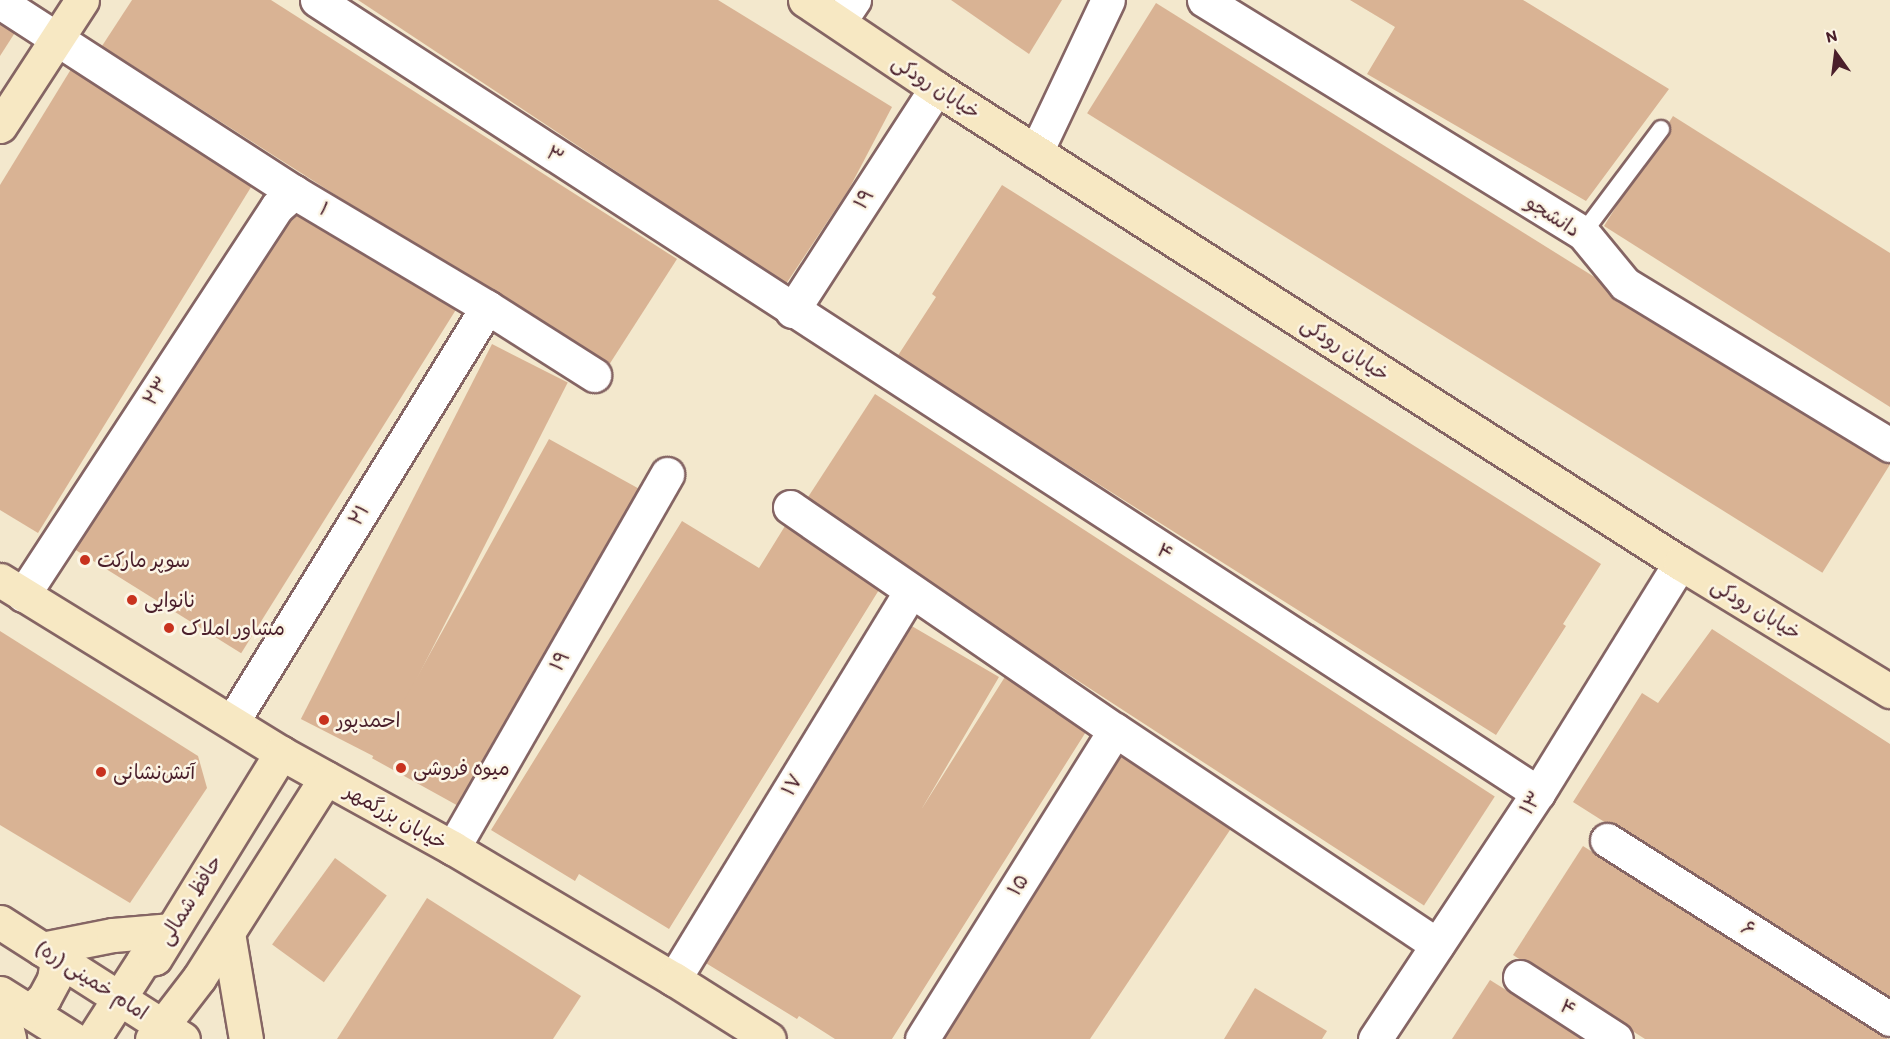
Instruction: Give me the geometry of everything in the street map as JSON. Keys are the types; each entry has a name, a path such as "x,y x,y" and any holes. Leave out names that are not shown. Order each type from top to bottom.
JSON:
{"main road":[{"path":"0,126 82,0"},
{"name":"خیابان رودکی","path":"805,0 847,11 936,88 1680,563 1890,691"},
{"name":"خیابان بزرگمهر","path":"11,587 281,753 453,848 674,979 769,1039"},
{"name":"حافظ شمالی","path":"93,1039 143,961 155,958 281,753"},
{"path":"166,1034 326,778"},
{"name":"امام خمینی (ره)","path":"0,922 119,998 166,1034"},
{"path":"15,1007 44,998 54,979 50,954 113,935 172,930"},
{"path":"228,933 246,1039"},
{"path":"0,993 15,1007 73,1039"},
{"path":"9,1039 15,1007"}],"street":[{"name":"۳","path":"317,0 792,311"},
{"path":"1036,152 1108,0"},
{"path":"1095,30 1125,0"},
{"name":"دانشجو","path":"1204,0 1583,233 1625,284 1890,446"},
{"path":"0,2 57,38"},
{"name":"۱","path":"57,38 294,192 487,307 594,375"},
{"name":"۱۹","path":"792,311 936,88"},
{"name":"۲۳","path":"11,587 277,207 294,192"},
{"name":"۲۱","path":"232,722 487,307"},
{"name":"۴","path":"792,311 1538,793"},
{"name":"۱۹","path":"453,848 667,474"},
{"path":"790,507 910,592 1437,945"},
{"name":"۱۳","path":"1375,1039 1538,793 1680,563"},
{"name":"۱۷","path":"674,979 910,592"},
{"name":"۱۵","path":"922,1039 1114,730"},
{"name":"۶","path":"1607,840 1890,1019"},
{"name":"۴","path":"1520,977 1616,1039"}],"lane":[{"path":"1583,233 1661,129"}],"building":[{"path":"132,0 271,0 677,259 607,368 102,46"},
{"path":"358,0 718,0 892,107 849,189 786,284"},
{"path":"951,0 1062,0 1029,54"},
{"path":"1350,0 1523,0 1669,89 1586,201 1367,74 1395,27"},
{"path":"1156,3 1890,462 1822,573 1087,113"},
{"path":"0,21 16,31 0,56"},
{"path":"76,61 256,179 38,533 0,510 0,185"},
{"path":"1673,116 1890,253 1890,407 1604,226"},
{"path":"1002,185 1601,564 1563,624 1566,626 1496,735 897,357 936,297 932,294"},
{"path":"294,197 461,301 241,653 74,549"},
{"path":"492,344 568,383 377,758 301,719"},
{"path":"875,394 1495,796 1424,906 804,503"},
{"path":"549,439 643,491 466,810 372,758"},
{"path":"682,521 759,568 785,526 882,585 669,929 579,874 575,881 491,830"},
{"path":"910,625 999,677 921,810 1008,672 1089,727 892,1039 835,1039 799,1016 797,1019 696,957"},
{"path":"1712,629 1890,744 1890,1003 1573,802 1642,693 1658,703"},
{"name":"آتش‌نشانی","path":"0,631 198,756 207,788 130,903 0,825"},
{"path":"1117,749 1234,824 1090,1039 940,1039"},
{"path":"1583,846 1888,1039 1645,1039 1513,955"},
{"path":"335,858 387,896 324,982 272,945"},
{"path":"427,898 581,996 553,1039 337,1039"},
{"path":"1490,980 1584,1039 1452,1039"},
{"path":"1255,988 1327,1031 1322,1039 1224,1039"}],"place":[{"name":"سوپر مارکت","path":"85,560"},
{"name":"نانوایی","path":"132,600"},
{"name":"مشاور املاک","path":"169,628"},
{"name":"احمدپور","path":"324,720"},
{"name":"میوه فروشی","path":"401,768"},
{"name":"آتش‌نشانی","path":"101,772"}]}
